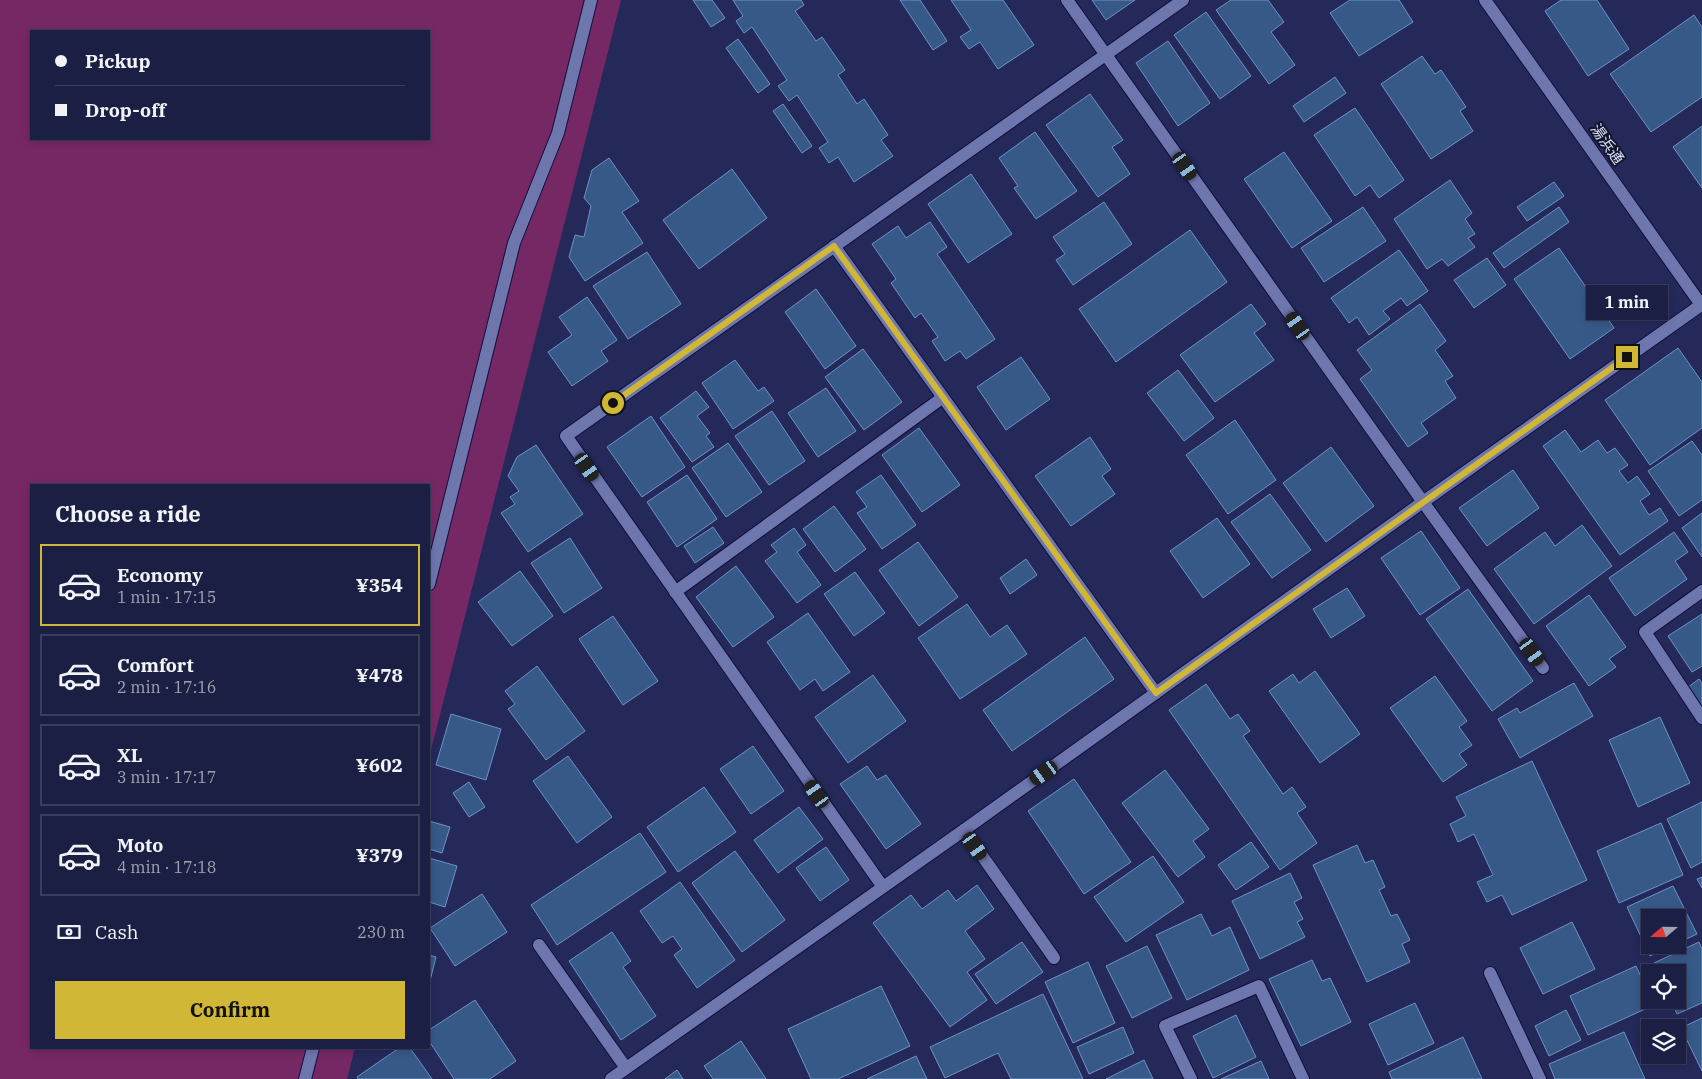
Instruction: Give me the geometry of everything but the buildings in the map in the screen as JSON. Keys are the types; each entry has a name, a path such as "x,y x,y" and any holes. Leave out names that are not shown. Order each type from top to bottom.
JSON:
{"street":[{"path":"430,580 514,243 558,133 591,0"},
{"path":"1067,0 1422,502 1543,668"},
{"path":"883,887 566,436 1182,0"},
{"name":"湯浜通","path":"1485,0 1701,306"},
{"path":"834,246 1156,693"},
{"path":"611,1079 964,830 1422,502 1701,306"},
{"path":"674,592 942,398"},
{"path":"1702,591 1645,632 1702,718"},
{"path":"964,830 1054,958"},
{"path":"539,945 626,1068"},
{"path":"1490,973 1540,1079"},
{"path":"1190,1079 1165,1026 1259,986 1303,1079"},
{"path":"305,1079 313,1049"}],"shaded area":[{"path":"0,0 621,0 430,754 430,484 30,484 30,1049 355,1049 347,1079 0,1079"}],"route":[{"path":"613,403 834,246 1156,693 1627,357"}]}
